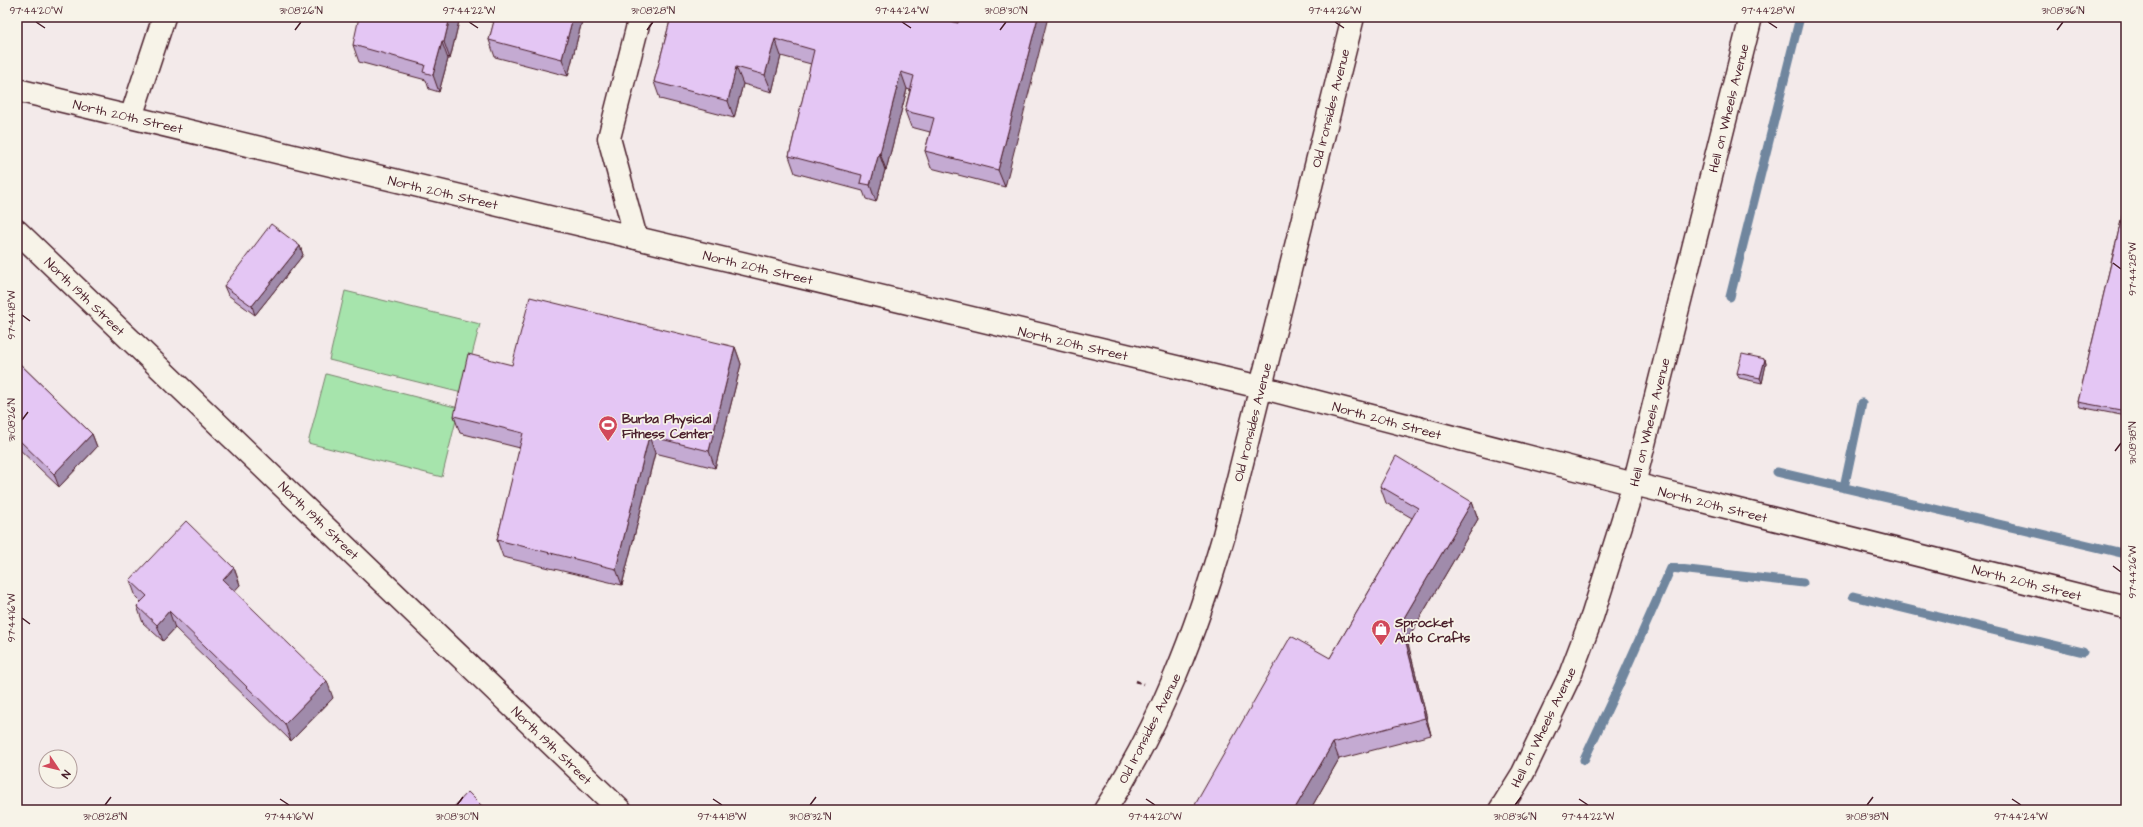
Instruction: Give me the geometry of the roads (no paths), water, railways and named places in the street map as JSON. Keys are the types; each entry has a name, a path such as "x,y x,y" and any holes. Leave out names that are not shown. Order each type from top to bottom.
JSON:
{"street":[{"path":"131,117 164,17"},
{"path":"636,238 609,138 640,17"},
{"name":"Old Ironsides Avenue","path":"1105,810 1168,695 1189,644 1207,594 1224,535 1353,17"},
{"name":"Hell on Wheels Avenue","path":"1500,810 1522,773 1570,675 1592,617 1634,484 1750,17"},
{"name":"North 20th Street","path":"17,90 1260,387 1634,484 2126,607"},
{"name":"North 19th Street","path":"17,231 620,810"}],"waterway":[{"path":"1730,297 1800,17"},
{"path":"1844,488 1862,403"},
{"path":"1777,472 2126,554"},
{"path":"1584,760 1671,568 1803,583"},
{"path":"1853,596 2083,652"}],"place":[{"name":"Burba Physical Fitness Center","path":"608,442"},
{"name":"Sprocket Auto Crafts","path":"1381,646"}]}
